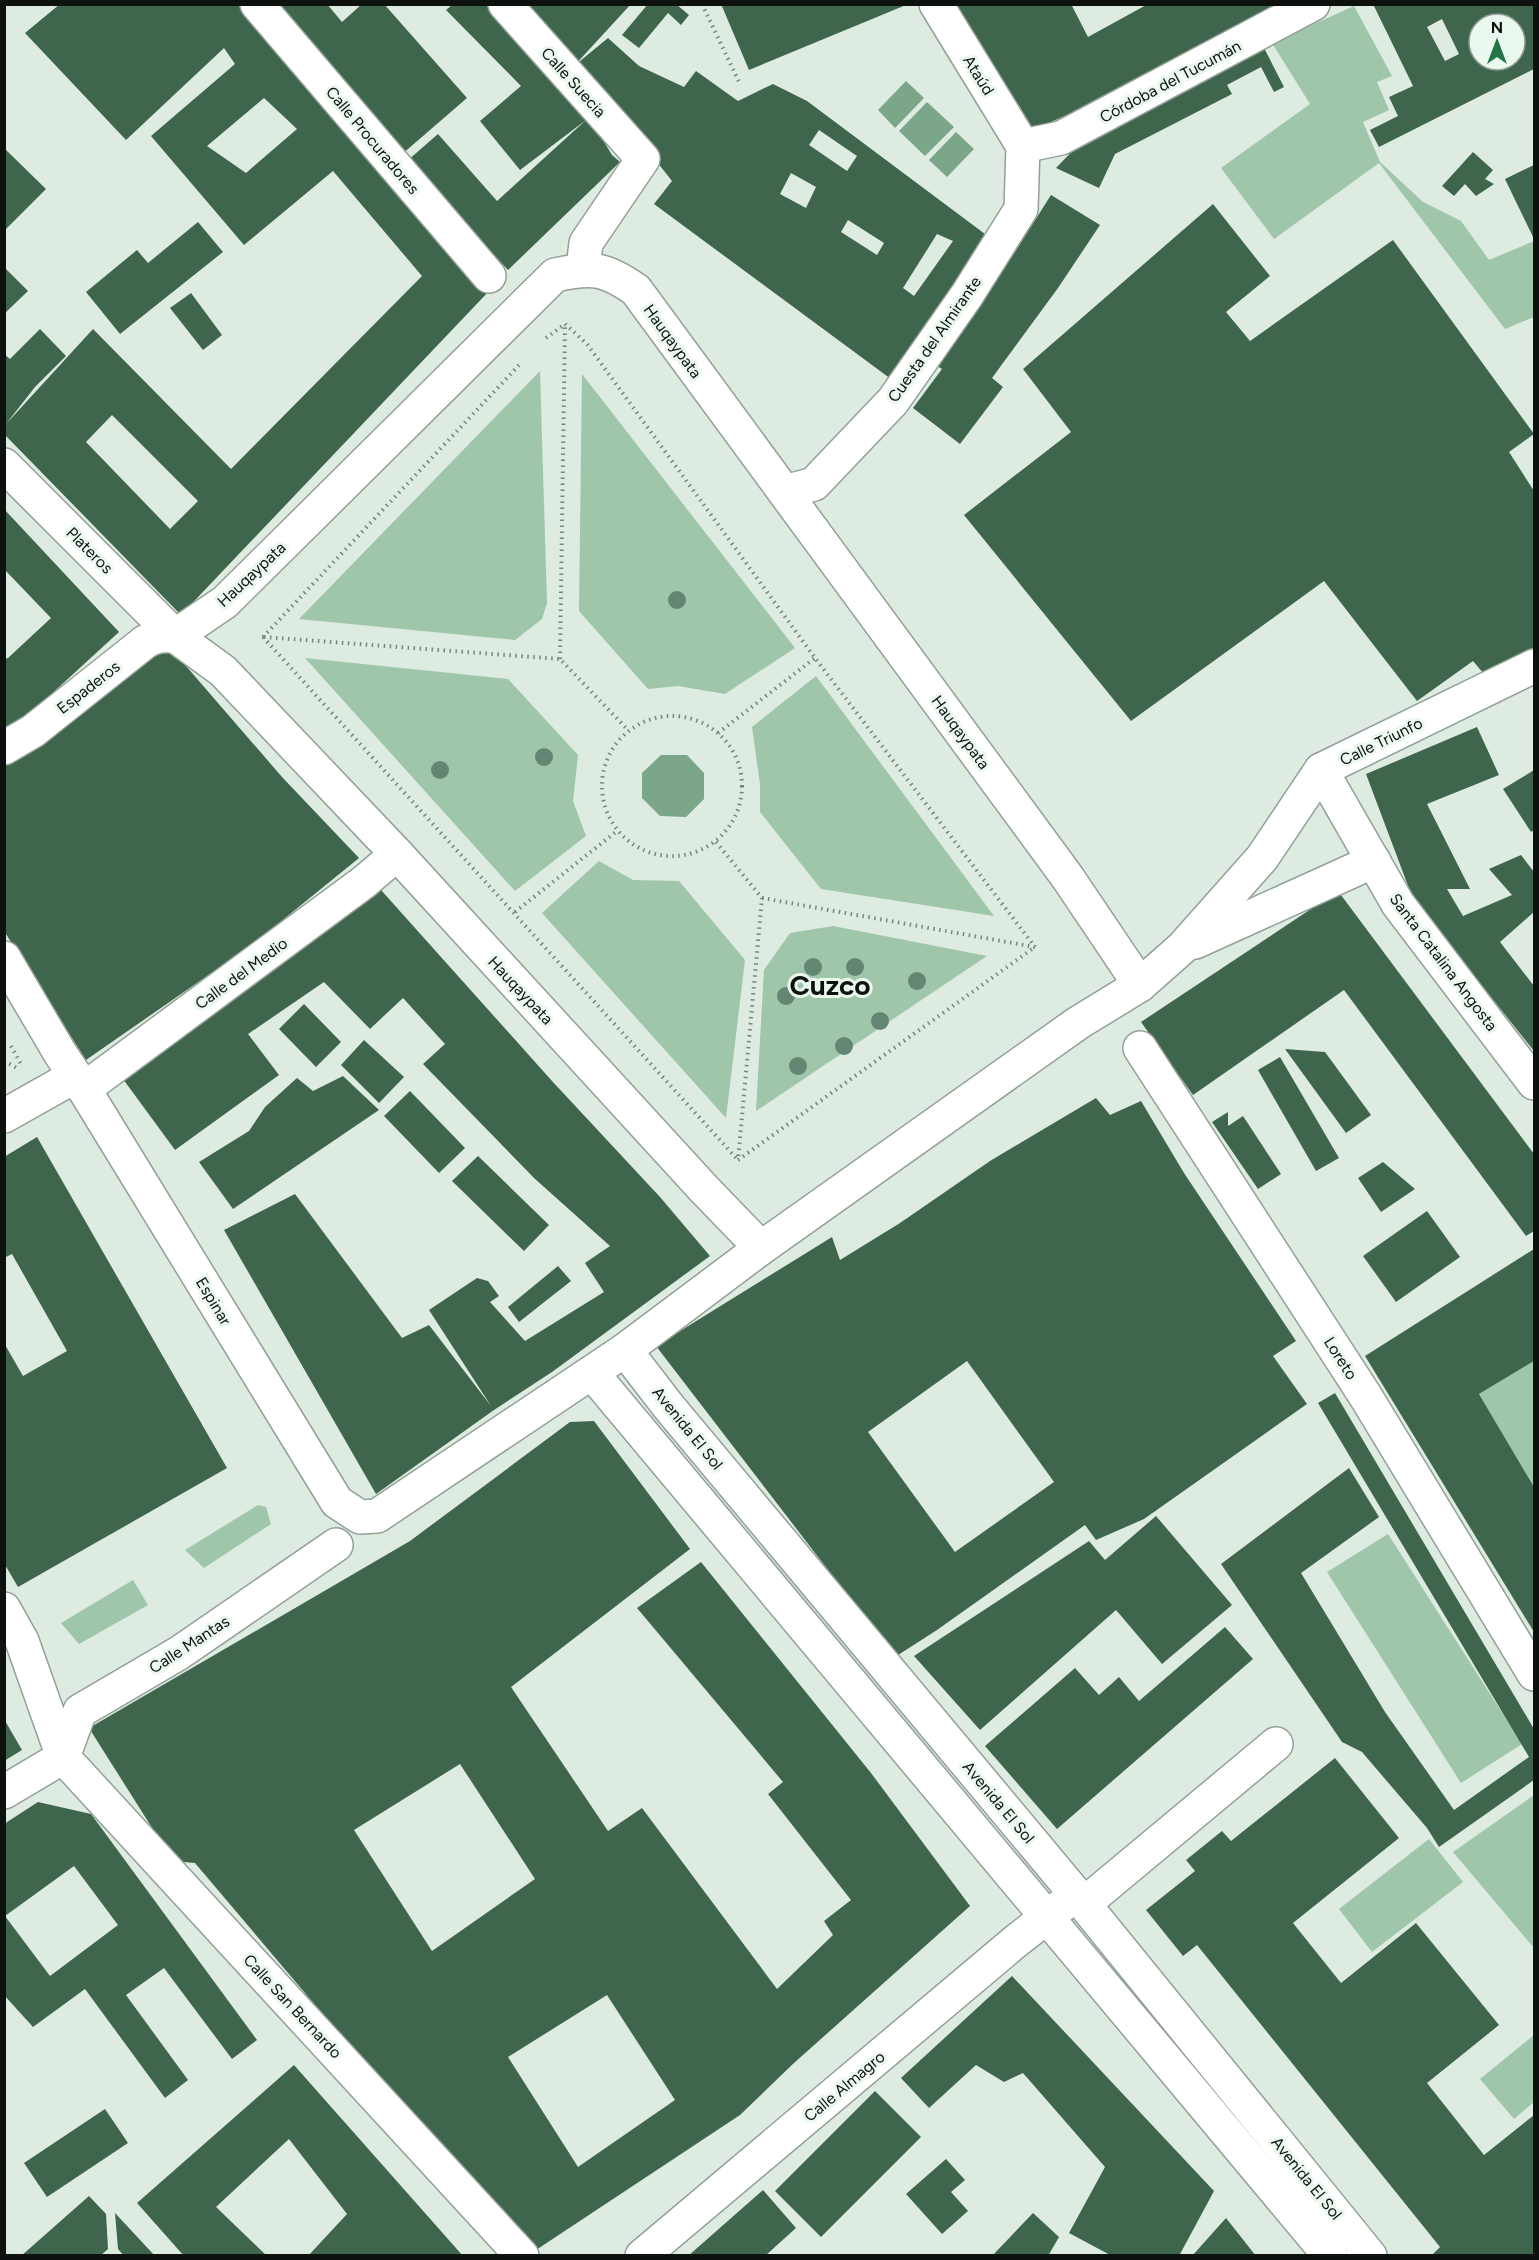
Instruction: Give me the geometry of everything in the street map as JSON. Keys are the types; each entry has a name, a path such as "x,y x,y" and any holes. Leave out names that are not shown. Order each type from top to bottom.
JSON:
{"street":[{"name":"Calle Procuradores","path":"257,4 489,276"},
{"name":"Calle Suecia","path":"505,4 643,159 586,243 583,269"},
{"name":"Ataúd","path":"936,4 1023,146"},
{"name":"Córdoba del Tucumán","path":"1023,146 1061,138 1313,4"},
{"name":"Cuesta del Almirante","path":"785,492 814,484 893,401 967,294 1021,209 1023,146"},
{"name":"Hauqaypata","path":"761,1248 704,1189 397,854 223,671 175,636 225,602 555,275 583,269 615,275 636,290 1068,878 1140,985"},
{"name":"Plateros","path":"4,465 175,636"},
{"name":"Espaderos","path":"4,748 33,731 145,642 153,637 175,636"},
{"name":"Calle Triunfo","path":"1374,861 1321,770 1534,666"},
{"path":"592,1373 761,1248 1078,1023 1140,985 1183,947 1262,858 1321,770"},
{"name":"Calle del Medio","path":"4,1116 80,1083 364,882 397,854"},
{"path":"1183,947 1374,861"},
{"name":"Santa Catalina Angosta","path":"1374,861 1398,904 1534,1083"},
{"name":"Espinar","path":"4,957 337,1502 360,1517 377,1516 592,1373"},
{"name":"Loreto","path":"1140,1048 1366,1397 1534,1674"},
{"name":"Avenida El Sol","path":"625,1350 669,1407 1080,1899 1370,2256"},
{"name":"Avenida El Sol","path":"592,1373 1330,2256"},
{"name":"Calle Mantas","path":"63,1757 80,1712 179,1653 336,1545"},
{"path":"4,1609 22,1641 63,1757 4,1792"},
{"name":"Calle Almagro","path":"642,2256 1046,1917 1080,1899 1276,1744"},
{"name":"Calle San Bernardo","path":"63,1757 522,2256"}],"path":[{"path":"702,4 740,84"},
{"path":"544,339 565,324"},
{"path":"565,324 587,344 815,658 1035,947"},
{"path":"560,659 565,324"},
{"path":"263,637 528,356"},
{"path":"263,637 560,659 628,730"},
{"path":"263,637 738,1160"},
{"path":"718,734 815,658"},
{"path":"670,716 691,718 718,734 737,760 742,779 741,799 734,818 716,842 704,849 681,855 657,855 636,846 617,831 606,812 603,801 601,790 603,768 613,747 628,730 648,720 670,716"},
{"path":"514,912 617,831"},
{"path":"716,842 762,898 1035,947"},
{"path":"738,1160 762,898"},
{"path":"738,1160 1035,947"},
{"path":"10,1044 26,1074"}],"shaded area":[{"path":"1354,6 1392,76 1377,82 1389,110 1363,122 1380,162 1423,202 1461,221 1489,260 1534,241 1534,317 1505,329 1379,163 1274,239 1221,168 1310,104 1272,43"},
{"path":"906,81 924,98 895,128 878,110"},
{"path":"927,102 954,127 925,156 899,131"},
{"path":"956,132 974,149 947,177 929,160"},
{"path":"540,371 547,603 542,619 515,640 299,619"},
{"path":"582,374 795,648 725,694 678,686 648,689 579,611"},
{"path":"305,658 508,679 578,755 573,801 586,836 515,891"},
{"path":"816,676 994,916 821,889 760,812 760,784 752,727"},
{"path":"661,755 687,755 704,773 704,799 686,817 660,816 642,798 642,773"},
{"path":"599,861 633,880 679,881 745,960 726,1118 542,913"},
{"path":"833,926 987,956 756,1111 764,970 790,933"},
{"path":"1534,1361 1534,1487 1479,1394"},
{"path":"258,1505 266,1507 271,1524 204,1568 185,1550"},
{"path":"1388,1534 1522,1744 1461,1783 1327,1572"},
{"path":"133,1580 148,1605 79,1644 61,1623"},
{"path":"1534,1795 1534,1948 1453,1852"},
{"path":"1429,1839 1463,1882 1372,1952 1339,1909"},
{"path":"1534,2035 1534,2102 1514,2119 1480,2079"}],"building":[{"path":"60,4 249,4 490,290 181,615 4,434 4,354 10,359 40,329 66,356 35,387 6,424 93,329 231,469 422,276 333,171 244,245 151,136 235,64 224,48 126,140 25,33","holes":["264,98 297,129 246,173 207,146","112,415 198,501 170,529 86,442"]},
{"path":"270,4 327,4 342,22 362,4 384,4 467,98 401,155"},
{"path":"453,4 493,4 589,117 612,155 620,162 508,270 407,161 438,134 497,201 586,120 520,170 480,121 521,86 446,10"},
{"path":"525,4 631,4 574,66"},
{"path":"648,4 676,4 689,15 681,25 668,13 639,48 622,35"},
{"path":"721,4 906,4 906,5 749,70"},
{"path":"956,4 1071,4 1088,37 1148,4 1286,4 1115,94 1028,132"},
{"path":"1373,4 1534,4 1534,69 1379,147 1370,130 1398,116 1389,97 1413,86","holes":["1442,19 1459,54 1445,61 1427,27"]},
{"path":"608,38 639,66 684,87 696,71 738,101 773,84 807,101 993,240 895,382 654,204 672,181 609,101 574,66","holes":["819,130 857,156 847,171 809,145","791,173 816,187 806,208 780,194","848,220 884,243 877,255 841,232","937,234 953,241 914,296 903,288"]},
{"path":"1262,44 1284,87 1274,92 1261,67 1227,85 1232,94 1115,154 1099,188 1056,168 1090,133"},
{"path":"4,148 46,189 4,231"},
{"path":"1473,152 1493,170 1485,179 1494,184 1476,196 1465,184 1454,196 1442,186"},
{"path":"1534,165 1534,239 1505,179"},
{"path":"1051,195 1100,225 1058,288 992,378 1003,387 960,444 913,408 942,369 934,364 1013,255"},
{"path":"1213,204 1270,276 1226,312 1250,341 1393,240 1534,434 1509,452 1534,491 1534,653 1484,674 1473,661 1417,701 1324,581 1131,721 964,515 1071,432 1023,369"},
{"path":"198,222 223,252 120,334 86,292 137,250 148,263"},
{"path":"4,267 28,291 4,314"},
{"path":"191,293 222,335 203,350 170,308"},
{"path":"4,509 119,632 46,699 27,720 4,729 4,659 8,658 51,618 4,569"},
{"path":"167,644 282,777 359,858 253,944 86,1060 4,931 4,766 44,740"},
{"path":"1477,727 1499,775 1427,804 1470,889 1447,889 1463,916 1512,895 1489,869 1521,855 1534,872 1534,912 1500,942 1534,986 1534,1051 1413,899 1366,774"},
{"path":"1534,770 1534,830 1531,832 1503,789"},
{"path":"381,890 552,1081 660,1197 710,1256 552,1372 494,1410 376,1494 224,1230 295,1194 402,1338 429,1325 491,1406 429,1310 477,1278 488,1281 499,1296 490,1302 525,1341 604,1292 585,1263 610,1246 534,1178 423,1064 445,1044 403,998 370,1029 324,982 248,1034 279,1075 175,1150 123,1079"},
{"path":"1338,891 1534,1154 1534,1231 1526,1236 1344,990 1193,1095 1141,1022"},
{"path":"304,1004 341,1042 316,1067 279,1029"},
{"path":"364,1040 404,1077 379,1103 341,1065"},
{"path":"1285,1049 1325,1052 1371,1115 1346,1133"},
{"path":"1280,1057 1339,1158 1316,1171 1258,1070"},
{"path":"343,1076 379,1110 233,1209 199,1162 249,1131 265,1107 297,1078 313,1091"},
{"path":"410,1091 465,1148 439,1173 384,1116"},
{"path":"1096,1098 1110,1115 1141,1101 1184,1173 1296,1341 1273,1356 1307,1404 1144,1519 1096,1540 1085,1525 895,1657 656,1346 832,1237 840,1260 900,1223 990,1161","holes":["967,1361 1054,1482 955,1552 868,1432"]},
{"path":"1228,1112 1228,1126 1243,1116 1281,1174 1258,1189 1212,1122"},
{"path":"37,1137 227,1468 18,1587 4,1563 4,1343 23,1376 67,1351 12,1254 4,1258 4,1157"},
{"path":"478,1156 549,1225 524,1251 452,1181"},
{"path":"1383,1162 1415,1189 1381,1212 1358,1178"},
{"path":"1427,1211 1460,1257 1396,1302 1363,1256"},
{"path":"1534,1249 1534,1361 1479,1394 1534,1487 1534,1632 1365,1356"},
{"path":"558,1266 571,1281 519,1322 508,1307"},
{"path":"1335,1393 1534,1729 1534,1780 1439,1847 1427,1828 1362,1752 1342,1742 1221,1564 1349,1468 1379,1517 1301,1573 1385,1712 1454,1810 1529,1757 1318,1403"},
{"path":"594,1421 690,1549 511,1687 608,1831 642,1808 777,1989 833,1935 824,1921 851,1900 768,1794 783,1782 637,1608 701,1562 871,1773 970,1906 794,2063 740,2115 533,2252 371,2071 195,1863 173,1861 89,1728 410,1541 570,1422","holes":["460,1764 535,1879 432,1951 354,1830","607,1995 675,2100 578,2167 508,2057"]},
{"path":"1156,1516 1232,1605 1162,1664 1116,1610 980,1730 914,1656 1089,1541 1105,1560"},
{"path":"1225,1627 1253,1659 1057,1829 985,1746 1075,1668 1099,1695 1119,1677 1139,1701"},
{"path":"4,1719 22,1750 4,1761"},
{"path":"1335,1758 1399,1838 1293,1923 1341,1983 1416,1923 1499,2025 1427,2083 1484,2155 1534,2115 1534,2256 1431,2256 1440,2247 1197,1945 1183,1956 1146,1910 1195,1871 1186,1860 1222,1831 1231,1841"},
{"path":"38,1802 91,1814 257,2040 232,2059 164,1968 126,1995 188,2080 165,2098 85,1989 33,2027 4,1995 4,1824","holes":["74,1866 118,1925 50,1976 5,1916"]},
{"path":"1012,1976 1214,2191 1179,2256 1112,2256 1069,2233 1105,2167 1023,2073 1004,2082 976,2065 929,2108 901,2078"},
{"path":"294,2065 463,2256 308,2256 347,2214 289,2139 216,2207 267,2256 184,2256 137,2203"},
{"path":"875,2091 921,2137 821,2237 775,2191"},
{"path":"105,2109 128,2143 47,2197 24,2163"},
{"path":"946,2159 965,2180 951,2192 968,2211 942,2234 906,2194"},
{"path":"763,2190 796,2228 765,2256 688,2256"},
{"path":"89,2196 106,2214 108,2249 100,2256 21,2256"},
{"path":"115,2213 155,2256 124,2256 118,2249"},
{"path":"1033,2213 1059,2237 1048,2256 992,2256"},
{"path":"1226,2218 1256,2256 1192,2256"}],"district":[{"name":"Cuzco","path":"830,985"}]}
